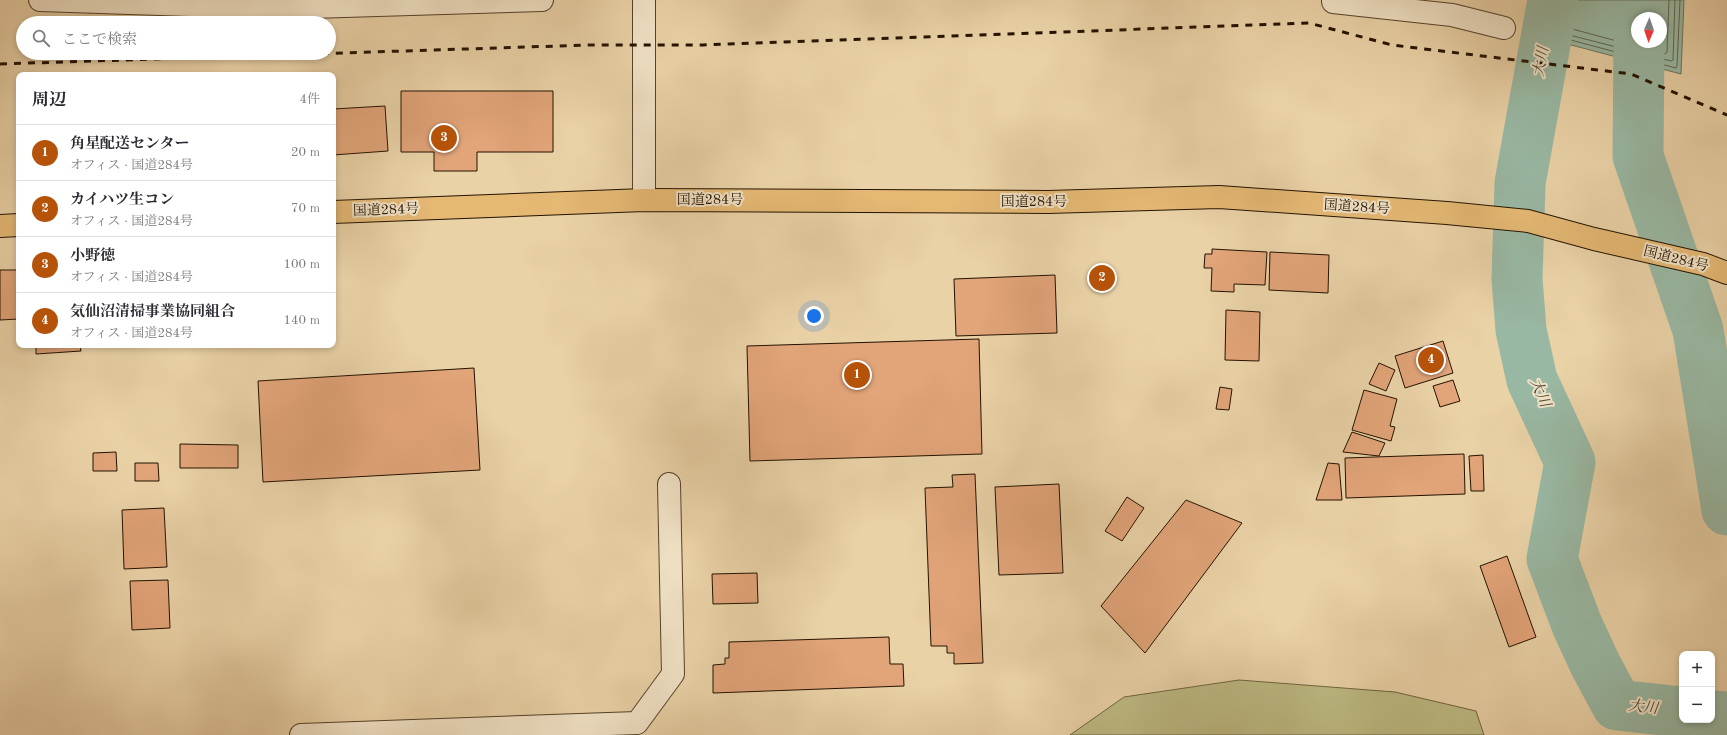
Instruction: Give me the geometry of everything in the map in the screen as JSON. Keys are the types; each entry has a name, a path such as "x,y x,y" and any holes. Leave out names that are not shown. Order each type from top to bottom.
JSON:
{"highway":[{"name":"国道284号","path":"336,212 644,200 1048,202 1219,197 1448,213 1528,221 1594,239 1703,264 1727,273"},
{"path":"0,226 16,225"}],"street":[{"path":"40,0 279,8 542,0"},
{"path":"644,0 644,200"},
{"path":"1333,0 1333,2 1452,15 1504,28"},
{"path":"301,735 637,723 673,674 669,484"}],"shaded area":[{"path":"1239,680 1395,692 1476,711 1484,735 1070,735 1124,697"}],"water":[{"path":"1536,0 1684,0 1681,74 1522,32 1534,19"}],"building":[{"path":"401,91 553,91 553,152 477,152 477,171 434,171 434,152 401,152"},
{"path":"385,106 388,151 336,155 336,109"},
{"path":"1212,249 1267,252 1265,285 1234,284 1234,292 1211,291 1212,268 1204,268 1205,254 1212,254"},
{"path":"1270,252 1329,255 1328,293 1269,290"},
{"path":"0,270 16,270 16,319 0,320"},
{"path":"1055,275 1057,333 956,336 954,279"},
{"path":"1226,310 1260,312 1259,361 1225,360"},
{"path":"979,339 982,454 750,461 747,346"},
{"path":"1443,341 1453,373 1405,388 1395,356"},
{"path":"36,348 80,348 81,351 36,354"},
{"path":"1379,363 1395,370 1386,391 1369,384"},
{"path":"474,368 480,470 263,482 258,381"},
{"path":"1453,380 1460,401 1440,407 1433,386"},
{"path":"1220,387 1232,389 1229,410 1216,409"},
{"path":"1364,390 1397,399 1390,426 1395,427 1391,441 1352,430"},
{"path":"1352,432 1385,443 1379,456 1343,452"},
{"path":"180,444 238,445 238,468 180,468"},
{"path":"116,452 117,471 93,471 93,453"},
{"path":"1464,454 1465,494 1346,498 1345,458"},
{"path":"1483,455 1484,491 1471,491 1469,456"},
{"path":"135,463 158,463 159,481 135,481"},
{"path":"1328,463 1339,464 1342,500 1316,500"},
{"path":"975,474 983,663 954,664 954,653 947,653 947,646 931,646 925,488 953,487 952,475"},
{"path":"1059,484 1063,573 999,575 995,487"},
{"path":"1127,497 1144,508 1122,541 1105,531"},
{"path":"1186,500 1242,523 1145,653 1101,606"},
{"path":"164,508 167,567 124,569 122,510"},
{"path":"1507,556 1536,637 1509,647 1480,566"},
{"path":"757,573 758,603 713,604 712,574"},
{"path":"168,580 170,628 132,630 130,581"},
{"path":"889,637 890,664 903,664 904,686 713,693 713,665 725,664 725,658 729,658 729,642"}],"waterway":[{"name":"大川","path":"1553,0 1520,183 1517,279 1521,330 1532,380 1570,462 1552,559 1577,625 1595,664 1617,705 1679,712"},
{"name":"大川","path":"1639,48 1638,156 1698,330 1727,510"},
{"name":"大川","path":"1715,716 1727,717"}],"railway":[{"path":"336,53 589,45 703,45 1309,23 1392,45 1631,74 1727,115"},
{"path":"0,64 124,60"}],"place":[{"name":"小野徳","path":"444,138"},
{"name":"カイハツ生コン","path":"1102,278"},
{"name":"気仙沼清掃事業協同組合","path":"1431,360"},
{"name":"角星配送センター","path":"857,375"}]}
